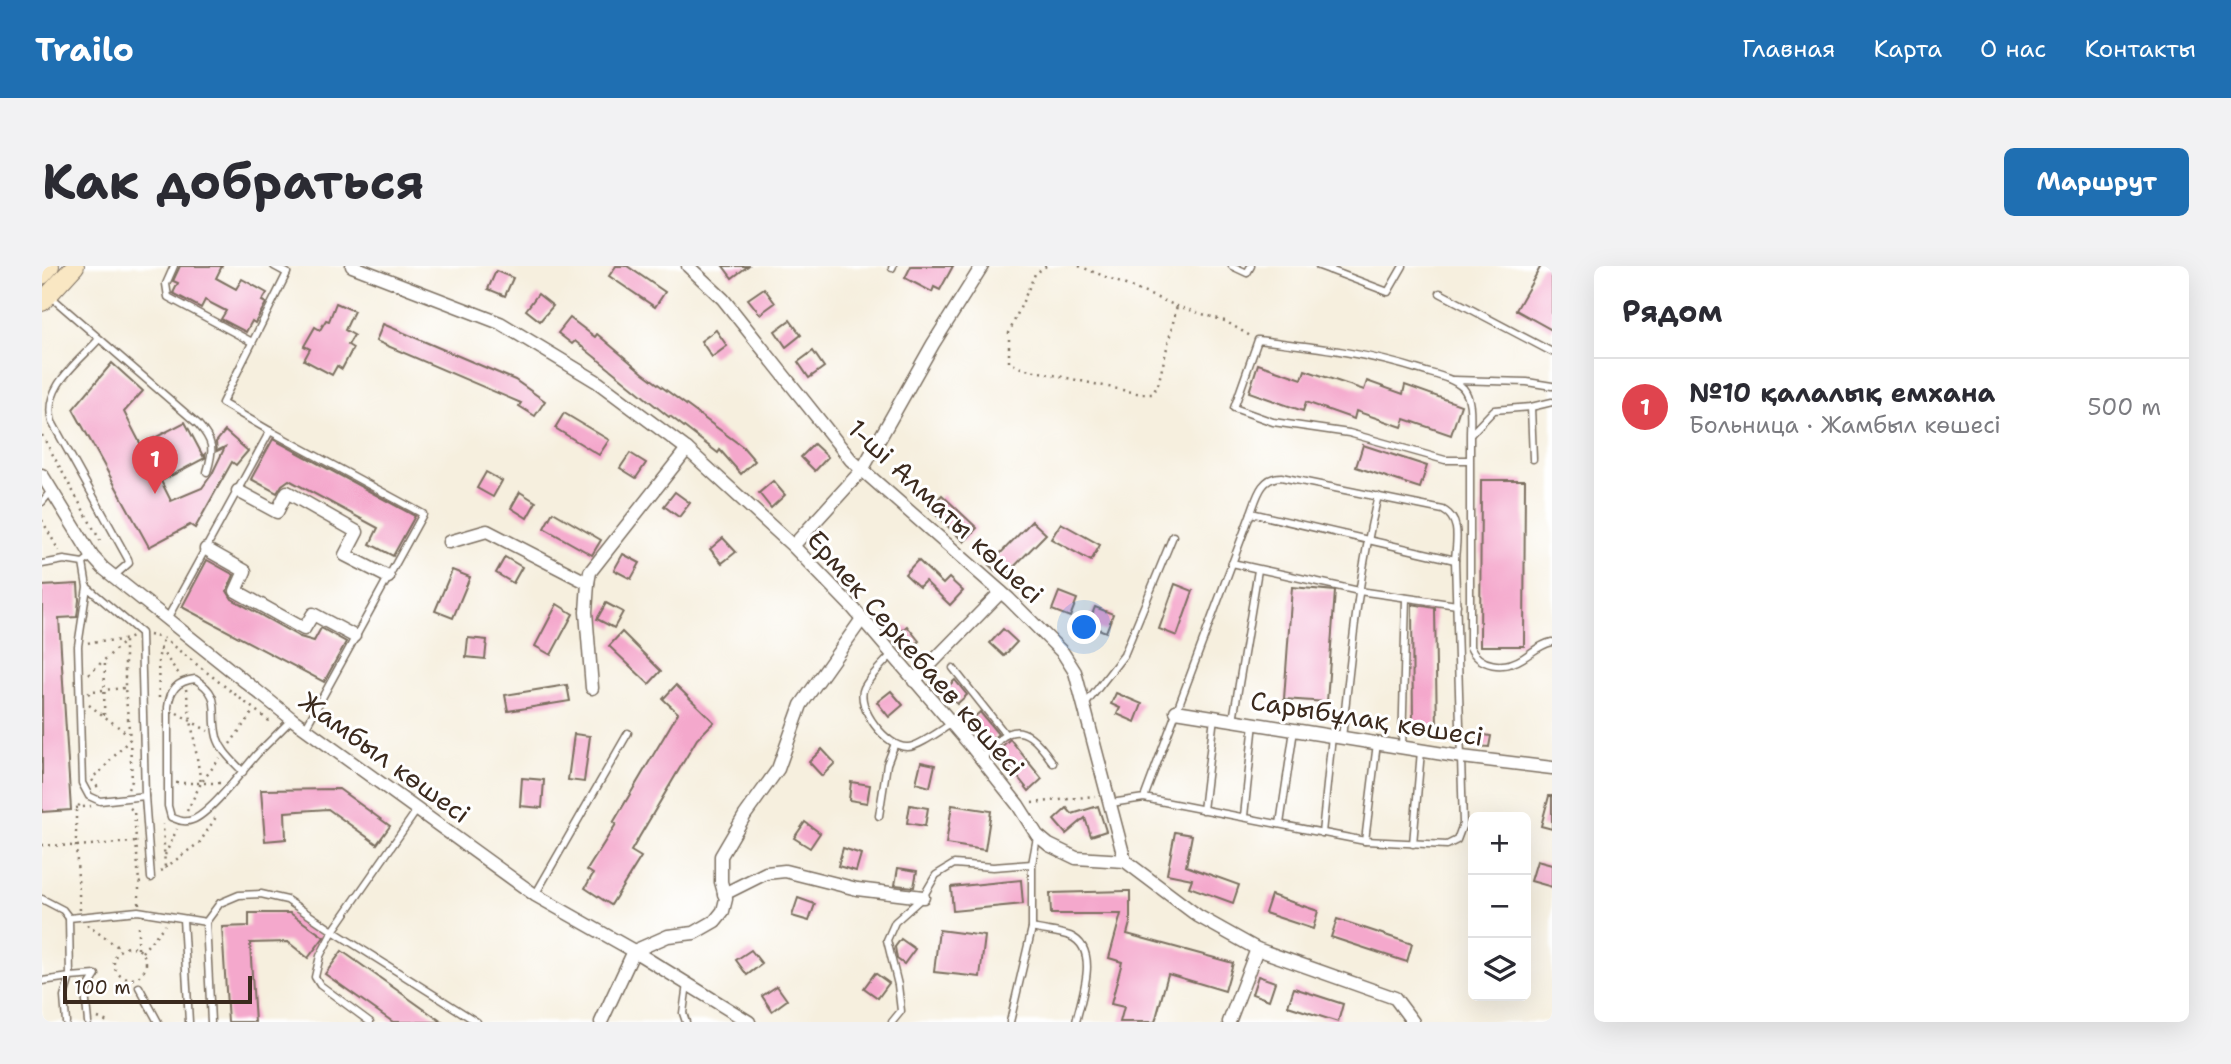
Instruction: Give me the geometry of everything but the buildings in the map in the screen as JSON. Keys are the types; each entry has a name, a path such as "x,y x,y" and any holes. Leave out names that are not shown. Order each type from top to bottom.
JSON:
{"main road":[{"path":"42,275 50,266"},
{"path":"45,298 70,271 83,266"}],"street":[{"name":"Ермек Серкебаев көшесі","path":"352,266 500,323 596,381 687,449 793,546 862,619 981,759 1018,805 1037,835 1049,845 1076,858 1125,861"},
{"name":"1-ші Алматы көшесі","path":"688,266 723,299 850,460 1001,592 1063,653 1075,672 1085,705 1125,861"},
{"path":"793,546 863,470 933,344 982,266"},
{"path":"592,688 586,612 590,572 687,449"},
{"name":"Жамбыл көшесі","path":"42,475 87,560 113,577 292,719 535,895 634,951 749,1022"},
{"path":"238,491 277,512 287,492 357,532 345,555 387,577"},
{"path":"449,542 486,531 588,583"},
{"path":"206,549 245,571 236,592 304,629 313,614 354,636"},
{"path":"915,681 1001,592"},
{"path":"601,1022 634,951 668,936 694,933 715,921 723,911 726,900 720,882 721,856 745,815 778,769 800,705 862,619"},
{"name":"Сарыбұлақ көшесі","path":"1176,711 1421,751 1552,768"},
{"path":"1125,861 1198,916 1257,949 1395,998 1413,1022"},
{"path":"724,894 766,873 785,871 857,890 923,897"},
{"path":"1230,1022 1257,949"}],"lane":[{"path":"174,266 166,284 168,297 251,342"},
{"path":"274,266 287,273 222,403 423,513 306,727"},
{"path":"1232,266 1247,274 1251,266"},
{"path":"1319,266 1331,268 1388,292 1403,266"},
{"path":"1440,293 1552,352"},
{"path":"45,298 99,339 198,424 209,436 213,453 207,472"},
{"path":"99,339 52,390 48,411 51,422 128,559 129,563 113,577"},
{"path":"1470,460 1445,460 1349,433 1273,422 1234,408 1258,340 1365,354 1452,380 1527,382 1552,386"},
{"path":"1452,380 1464,389 1470,403 1470,647 1482,662 1496,666 1523,659 1532,649 1552,642"},
{"path":"1470,435 1494,410 1552,402"},
{"path":"1531,407 1533,459"},
{"path":"167,619 270,431"},
{"path":"1109,799 1144,798 1366,841 1447,845 1458,840 1464,824 1455,560 1457,527 1450,514 1378,496 1273,477 1266,481 1232,562 1144,798"},
{"path":"42,502 52,490"},
{"path":"1322,833 1367,541 1378,496"},
{"path":"1251,513 1455,560"},
{"path":"1085,705 1125,656 1173,536"},
{"path":"42,564 87,560 87,587 78,646 82,783 89,796 100,801 145,796"},
{"path":"1232,562 1359,591 1457,605"},
{"path":"1233,720 1258,570"},
{"path":"87,587 141,633 145,796 151,877"},
{"path":"1402,748 1406,598"},
{"path":"892,654 863,689 862,700 881,736 894,746 909,748 952,724"},
{"path":"953,668 1006,735"},
{"path":"243,772 224,752 217,736 216,709 212,694 195,679 184,680 175,686 170,694 168,707 168,806 171,817 182,821 193,820 223,794 292,719"},
{"path":"1203,810 1214,717"},
{"path":"1244,816 1254,723"},
{"path":"1280,824 1294,730"},
{"path":"535,895 628,733"},
{"path":"981,759 1006,735 1021,733 1035,738 1053,763"},
{"path":"1366,841 1377,743"},
{"path":"879,816 887,764 894,746"},
{"path":"1413,844 1421,751"},
{"path":"370,1022 320,985 315,977 320,956 333,931 417,810"},
{"path":"1010,1022 1032,928 1032,864 1037,835"},
{"path":"892,1022 901,1010 887,940 895,922 923,897 936,874 954,864 993,867 1032,864"},
{"path":"211,1022 206,922 220,903 239,895 261,894 287,900 477,1022"},
{"path":"42,899 63,910 69,918 69,977 64,997 66,1022"},
{"path":"69,918 138,911 206,922"},
{"path":"183,919 189,1022"},
{"path":"1032,928 1072,937 1083,947 1089,963 1076,1022"},
{"path":"42,981 96,975 85,992 88,1022"},
{"path":"686,1022 683,1013 687,984"},
{"path":"139,987 158,1022"}],"path":[{"path":"1046,266 1035,274 1009,333 1009,362 1021,368 1141,394 1152,394 1158,385 1177,306"},
{"path":"1079,266 1177,306 1225,321 1258,340"},
{"path":"42,435 102,544"},
{"path":"42,520 64,560"},
{"path":"79,678 90,673 125,641 141,633 163,638 281,730"},
{"path":"78,646 94,640 125,641"},
{"path":"124,790 130,788 132,781 125,688 125,641"},
{"path":"160,649 184,680 201,783"},
{"path":"104,715 105,659"},
{"path":"82,783 99,773 130,739 127,732 80,699 92,691 125,688"},
{"path":"168,707 217,736"},
{"path":"164,856 201,783 254,710"},
{"path":"90,778 102,792"},
{"path":"168,783 232,783"},
{"path":"165,869 200,842 223,807 223,794"},
{"path":"89,796 76,808 80,911 88,926 121,949"},
{"path":"1018,805 1109,799"},
{"path":"126,803 134,811 139,883"},
{"path":"76,808 94,806"},
{"path":"42,845 135,842"},
{"path":"142,952 172,917"},
{"path":"133,947 142,952 145,958 144,970 134,978 122,977 114,967 116,954 121,949 133,947"}],"place":[{"name":"№10 қалалық емхана","path":"155,494"}]}
